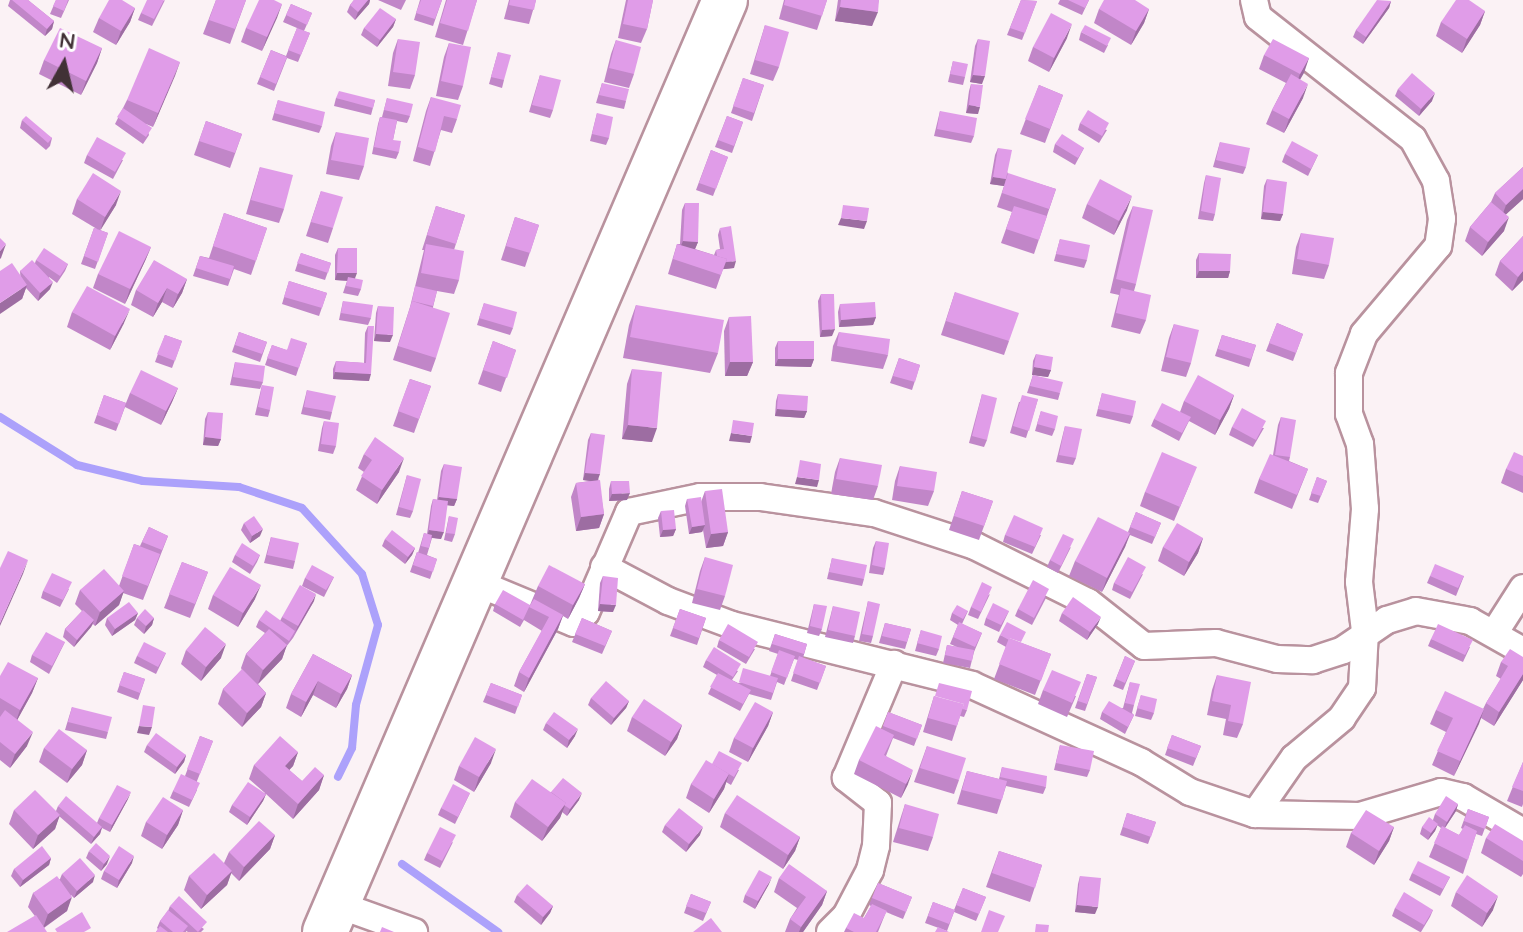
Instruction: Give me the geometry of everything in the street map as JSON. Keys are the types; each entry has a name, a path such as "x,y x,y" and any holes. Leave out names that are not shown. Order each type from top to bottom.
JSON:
{"highway":[{"path":"330,918 725,0"}],"street":[{"path":"1254,0 1258,17 1413,139 1436,181 1442,219 1438,246 1364,334 1349,373 1349,414 1360,444 1365,509 1359,582 1365,631 1362,688 1342,718 1294,758 1255,814"},
{"path":"475,582 574,623 586,612 622,519 638,506 700,497 760,497 874,513 975,546 1088,602 1144,646 1216,643 1277,659 1313,660 1343,650 1365,631 1416,611 1444,613 1495,632 1523,651"},
{"path":"604,567 668,601 732,625 894,664 992,693 1141,762 1190,792 1255,814 1360,816 1441,792 1463,797 1523,832"},
{"path":"1495,632 1523,588"},
{"path":"830,932 864,882 876,846 878,803 846,778 894,664"},
{"path":"330,918 414,932"}],"building":[{"path":"12,0 28,0 54,21 47,29"},
{"path":"56,0 68,0 64,11 53,6"},
{"path":"109,0 122,0 135,8 121,31 99,18"},
{"path":"147,0 164,0 154,19 141,13"},
{"path":"216,0 246,0 235,29 209,20"},
{"path":"259,0 274,0 282,4 267,37 246,28"},
{"path":"354,0 368,0 358,12 350,5"},
{"path":"421,0 442,0 435,19 416,13"},
{"path":"447,0 477,0 468,31 440,23"},
{"path":"510,0 536,0 534,10 509,5"},
{"path":"628,0 653,0 647,29 623,24"},
{"path":"785,0 827,0 822,16 784,5"},
{"path":"841,0 879,0 878,12 840,7"},
{"path":"1021,0 1037,1 1025,33 1010,28"},
{"path":"1068,0 1089,0 1085,8"},
{"path":"1104,0 1135,0 1149,9 1136,31 1099,9"},
{"path":"1377,0 1391,1 1366,37 1356,30"},
{"path":"1456,0 1469,0 1485,11 1467,39 1441,22"},
{"path":"291,4 312,13 307,25 286,15"},
{"path":"380,8 396,19 380,40 364,28"},
{"path":"1051,13 1072,24 1054,58 1033,47"},
{"path":"765,25 789,32 779,67 755,60"},
{"path":"1085,25 1111,38 1107,46 1081,32"},
{"path":"60,28 102,48 86,81 44,60"},
{"path":"297,28 310,33 301,55 288,50"},
{"path":"398,39 420,42 415,75 393,72"},
{"path":"978,39 990,41 985,76 973,75"},
{"path":"1273,39 1309,58 1300,74 1264,55"},
{"path":"616,40 641,47 634,74 609,68"},
{"path":"449,43 471,47 463,86 441,81"},
{"path":"149,48 180,62 158,113 127,100"},
{"path":"271,50 287,57 276,84 260,77"},
{"path":"498,52 511,55 504,80 491,77"},
{"path":"953,61 968,64 965,77 950,74"},
{"path":"1412,73 1435,93 1421,109 1398,89"},
{"path":"1291,74 1308,84 1289,119 1272,110"},
{"path":"540,75 561,80 553,110 532,105"},
{"path":"743,78 764,85 754,113 733,106"},
{"path":"602,83 629,89 626,101 599,95"},
{"path":"971,84 983,85 980,107 969,105"},
{"path":"1039,85 1063,95 1050,129 1025,119"},
{"path":"339,91 375,100 373,108 336,98"},
{"path":"431,97 461,105 457,119 444,116 435,152 418,147"},
{"path":"387,98 413,104 410,116 384,110"},
{"path":"278,100 325,112 322,126 274,113"},
{"path":"123,108 152,128 146,137 117,117"},
{"path":"1088,110 1109,123 1102,136 1080,123"},
{"path":"940,111 977,118 974,136 937,129"},
{"path":"597,113 613,117 609,138 592,134"},
{"path":"26,116 52,138 48,143 22,120"},
{"path":"727,116 743,122 734,146 718,140"},
{"path":"380,117 397,120 393,140 401,141 399,152 374,147"},
{"path":"206,121 242,134 235,153 199,141"},
{"path":"336,132 369,138 364,166 331,160"},
{"path":"1062,134 1084,148 1078,158 1055,144"},
{"path":"97,137 126,153 115,172 87,155"},
{"path":"1292,141 1318,155 1311,169 1285,154"},
{"path":"1220,142 1250,148 1246,167 1216,160"},
{"path":"998,148 1012,150 1006,179 993,177"},
{"path":"711,150 728,157 716,189 699,183"},
{"path":"260,167 293,175 284,209 251,200"},
{"path":"1523,167 1523,189 1506,205 1495,193"},
{"path":"93,173 121,191 105,217 77,199"},
{"path":"1008,173 1056,189 1049,209 1002,193"},
{"path":"1206,175 1221,178 1215,214 1201,211"},
{"path":"1100,179 1132,196 1119,221 1087,204"},
{"path":"1267,179 1287,182 1283,214 1263,212"},
{"path":"321,191 343,197 333,228 311,222"},
{"path":"1491,202 1509,217 1488,242 1470,227"},
{"path":"685,203 699,203 698,242 683,241"},
{"path":"843,205 869,208 867,221 841,218"},
{"path":"436,206 465,215 456,244 427,235"},
{"path":"1014,206 1047,216 1039,240 1006,229"},
{"path":"1133,206 1153,210 1136,284 1116,279"},
{"path":"224,213 267,228 256,261 213,246"},
{"path":"515,217 539,225 530,253 506,246"},
{"path":"731,226 736,261 726,262 727,259 717,256 716,250 724,249 720,228"},
{"path":"94,228 108,233 98,262 84,256"},
{"path":"119,231 151,247 130,289 98,274"},
{"path":"1301,233 1334,238 1329,265 1297,259"},
{"path":"1523,236 1523,271 1518,277 1500,261"},
{"path":"1060,239 1090,245 1087,260 1056,254"},
{"path":"426,244 464,251 459,280 421,273"},
{"path":"677,244 727,259 721,275 673,259"},
{"path":"44,248 68,264 60,276 36,260"},
{"path":"338,248 357,248 357,273 337,273"},
{"path":"301,253 331,263 328,273 297,263"},
{"path":"1199,253 1231,254 1230,271 1199,271"},
{"path":"200,256 234,266 230,279 196,268"},
{"path":"32,260 53,282 40,293 20,271"},
{"path":"154,260 187,279 178,294 167,288 158,303 136,290"},
{"path":"12,263 27,285 0,303 0,271"},
{"path":"348,277 363,280 361,289 346,286"},
{"path":"289,281 327,293 322,308 284,297"},
{"path":"87,286 130,309 115,336 72,312"},
{"path":"415,286 437,291 433,306 412,301"},
{"path":"1121,288 1151,295 1146,320 1116,313"},
{"path":"955,292 1019,313 1009,341 946,321"},
{"path":"821,294 834,294 835,329 822,330"},
{"path":"343,301 373,305 371,318 341,313"},
{"path":"412,301 450,313 436,358 398,346"},
{"path":"875,302 876,317 841,320 840,304"},
{"path":"484,303 517,312 513,328 479,318"},
{"path":"636,305 724,320 718,353 630,337"},
{"path":"378,306 394,307 393,335 376,334"},
{"path":"751,316 753,362 730,362 729,317"},
{"path":"1277,323 1303,334 1296,353 1269,343"},
{"path":"1174,324 1199,330 1191,363 1166,357"},
{"path":"368,326 374,326 371,374 335,372 336,361 366,363"},
{"path":"239,332 267,342 262,354 235,345"},
{"path":"839,332 890,339 888,355 837,346"},
{"path":"165,335 182,341 175,361 157,354"},
{"path":"1222,335 1256,345 1251,359 1218,349"},
{"path":"291,338 307,343 299,368 267,358 272,345 287,350"},
{"path":"493,341 516,350 507,378 483,370"},
{"path":"778,341 814,341 814,359 778,359"},
{"path":"1036,354 1053,357 1051,370 1034,367"},
{"path":"899,358 920,365 915,382 893,376"},
{"path":"235,362 265,366 263,382 233,377"},
{"path":"632,369 662,372 657,428 628,425"},
{"path":"141,370 178,388 166,411 130,393"},
{"path":"1033,375 1063,382 1060,393 1030,386"},
{"path":"1198,375 1234,395 1220,420 1184,401"},
{"path":"410,379 431,386 419,419 398,411"},
{"path":"262,385 274,387 270,410 258,407"},
{"path":"307,390 336,396 332,412 304,407"},
{"path":"1102,393 1136,401 1133,416 1098,409"},
{"path":"778,394 808,396 807,411 777,409"},
{"path":"982,394 997,398 987,440 972,436"},
{"path":"104,395 126,403 119,424 97,415"},
{"path":"1022,395 1038,399 1029,431 1013,426"},
{"path":"1162,403 1191,417 1182,433 1154,419"},
{"path":"1242,408 1266,421 1256,440 1232,427"},
{"path":"1041,411 1058,416 1055,429 1037,424"},
{"path":"208,412 223,413 221,439 205,437"},
{"path":"1281,417 1296,420 1290,457 1275,455"},
{"path":"733,420 754,423 752,436 731,433"},
{"path":"324,421 339,423 336,446 321,444"},
{"path":"1065,426 1082,429 1076,458 1059,455"},
{"path":"591,433 605,435 600,474 585,473"},
{"path":"375,437 404,458 382,490 361,476 372,460 364,454"},
{"path":"1162,452 1197,467 1180,507 1145,492"},
{"path":"1514,452 1523,456 1523,476 1506,469"},
{"path":"1270,454 1308,469 1297,495 1259,479"},
{"path":"840,458 882,465 878,486 836,479"},
{"path":"800,460 821,464 819,480 797,477"},
{"path":"444,464 462,467 457,499 439,497"},
{"path":"900,466 937,472 934,491 897,486"},
{"path":"407,475 421,479 413,511 399,507"},
{"path":"1317,477 1327,481 1321,496 1311,493"},
{"path":"600,480 604,514 581,517 576,483"},
{"path":"611,481 629,481 630,493 612,494"},
{"path":"722,489 728,532 711,534 705,491"},
{"path":"962,491 993,501 984,526 954,516"},
{"path":"701,497 705,525 692,527 687,499"},
{"path":"433,499 448,501 444,532 429,530"},
{"path":"674,510 676,529 663,530 661,511"},
{"path":"1136,512 1161,523 1155,537 1130,527"},
{"path":"1014,515 1043,528 1035,547 1005,535"},
{"path":"254,516 263,529 252,536 244,523"},
{"path":"449,516 458,518 455,534 446,533"},
{"path":"1098,517 1130,533 1107,578 1075,561"},
{"path":"1177,523 1203,538 1189,562 1163,547"},
{"path":"149,527 168,536 162,550 142,542"},
{"path":"392,530 415,548 408,557 385,539"},
{"path":"424,533 432,535 429,548 421,546"},
{"path":"1063,534 1074,539 1061,566 1050,560"},
{"path":"271,537 299,543 295,561 267,555"},
{"path":"876,541 889,543 885,568 872,565"},
{"path":"242,543 260,555 253,566 235,555"},
{"path":"134,544 160,554 148,586 122,576"},
{"path":"8,551 28,560 0,623 0,568"},
{"path":"417,552 437,559 433,572 413,565"},
{"path":"705,557 733,565 725,596 697,589"},
{"path":"1128,557 1146,567 1132,592 1114,583"},
{"path":"832,558 867,565 864,579 829,572"},
{"path":"182,562 208,572 195,604 169,594"},
{"path":"1435,564 1464,576 1458,588 1430,576"},
{"path":"312,565 334,577 326,590 305,578"},
{"path":"549,565 585,584 573,605 538,586"},
{"path":"230,567 261,585 243,613 213,595"},
{"path":"104,569 124,591 100,612 80,590"},
{"path":"52,573 72,582 63,600 43,591"},
{"path":"603,576 618,578 616,605 600,604"},
{"path":"1033,580 1049,589 1034,618 1018,609"},
{"path":"982,582 992,587 981,612 971,607"},
{"path":"300,585 316,594 298,626 282,617"},
{"path":"503,590 530,605 523,620 495,604"},
{"path":"1073,597 1101,617 1090,632 1062,613"},
{"path":"534,599 563,615 529,678 519,672 549,617 529,607"},
{"path":"868,601 880,604 873,636 862,634"},
{"path":"129,602 138,613 115,629 107,618"},
{"path":"993,603 1009,611 1001,625 986,618"},
{"path":"814,604 827,606 822,629 810,626"},
{"path":"957,605 968,611 963,619 952,613"},
{"path":"833,606 860,612 855,636 828,630"},
{"path":"145,609 154,618 146,626 137,618"},
{"path":"680,609 706,618 699,638 673,628"},
{"path":"83,610 94,620 77,640 65,629"},
{"path":"266,610 295,631 289,641 259,620"},
{"path":"582,618 612,631 605,646 575,634"},
{"path":"959,622 982,633 975,647 953,637"},
{"path":"1007,622 1026,632 1021,642 1000,635"},
{"path":"885,623 911,629 907,642 882,636"},
{"path":"728,624 758,642 749,657 719,640"},
{"path":"1438,624 1473,640 1465,655 1431,639"},
{"path":"205,627 226,644 206,667 186,650"},
{"path":"269,629 287,645 263,670 246,654"},
{"path":"921,630 942,636 939,649 917,643"},
{"path":"46,632 65,642 52,666 32,655"},
{"path":"775,634 807,644 804,654 772,644"},
{"path":"1009,638 1051,654 1041,681 999,664"},
{"path":"144,642 166,653 158,667 137,656"},
{"path":"947,645 974,650 972,661 945,655"},
{"path":"714,647 741,664 733,677 706,660"},
{"path":"1510,649 1523,657 1523,674 1499,712 1486,703 1508,666 1501,662"},
{"path":"779,650 795,656 787,678 771,672"},
{"path":"313,654 352,675 341,694 318,681 306,702 291,694"},
{"path":"799,656 826,666 820,683 793,673"},
{"path":"1125,656 1135,661 1125,683 1116,679"},
{"path":"8,662 38,678 20,710 0,698 0,676"},
{"path":"743,668 778,678 773,693 739,682"},
{"path":"242,669 266,693 247,713 223,689"},
{"path":"1052,670 1081,682 1072,703 1043,690"},
{"path":"124,672 145,679 140,693 119,685"},
{"path":"718,673 751,690 743,704 710,687"},
{"path":"1087,674 1097,677 1087,704 1078,701"},
{"path":"1217,675 1251,682 1243,724 1228,721 1231,705 1212,701"},
{"path":"606,681 629,701 614,718 591,698"},
{"path":"1130,682 1140,684 1134,705 1125,703"},
{"path":"491,683 522,695 518,707 486,695"},
{"path":"939,683 972,691 967,710 962,709 964,704 935,696"},
{"path":"1445,691 1484,709 1460,761 1437,751 1453,718 1436,710"},
{"path":"1141,695 1157,699 1154,713 1137,708"},
{"path":"934,696 964,704 957,726 928,718"},
{"path":"644,699 682,725 671,742 632,717"},
{"path":"1109,701 1134,715 1128,727 1102,712"},
{"path":"755,702 773,712 753,748 734,738"},
{"path":"143,705 155,707 152,727 139,726"},
{"path":"72,707 112,717 108,732 68,722"},
{"path":"5,710 33,732 15,754 0,742 0,717"},
{"path":"554,712 578,729 569,740 546,723"},
{"path":"888,712 922,725 917,739 883,726"},
{"path":"876,726 894,735 884,755 913,770 906,784 859,760"},
{"path":"59,729 87,750 72,769 44,748"},
{"path":"156,733 186,755 177,767 147,745"},
{"path":"1172,735 1201,746 1196,758 1167,748"},
{"path":"200,736 213,741 200,774 187,769"},
{"path":"280,736 298,752 285,766 302,781 315,767 324,775 298,804 254,765"},
{"path":"475,737 496,749 479,777 459,766"},
{"path":"1060,745 1094,751 1090,770 1056,763"},
{"path":"927,746 966,758 959,780 920,768"},
{"path":"719,751 742,763 734,777 712,764"},
{"path":"706,760 729,774 714,799 691,784"},
{"path":"1523,762 1523,791 1512,787"},
{"path":"1002,767 1047,776 1046,787 1000,777"},
{"path":"967,771 1007,781 1002,800 962,790"},
{"path":"181,774 200,783 192,800 173,791"},
{"path":"563,778 582,793 570,809 551,792"},
{"path":"532,779 566,803 548,827 515,802"},
{"path":"248,782 266,794 250,817 232,805"},
{"path":"453,784 470,793 458,817 441,808"},
{"path":"117,785 131,792 112,825 99,818"},
{"path":"35,790 60,815 38,835 14,810"},
{"path":"737,795 800,837 788,855 725,813"},
{"path":"66,796 102,827 94,837 58,806"},
{"path":"1446,796 1458,804 1447,822 1435,814"},
{"path":"163,797 183,810 167,835 146,822"},
{"path":"905,804 939,814 933,837 899,828"},
{"path":"679,808 703,827 689,844 665,825"},
{"path":"1468,809 1489,817 1485,829 1464,821"},
{"path":"1366,810 1394,827 1379,851 1351,833"},
{"path":"1127,813 1156,822 1151,837 1123,827"},
{"path":"1429,817 1438,824 1431,833 1422,827"},
{"path":"259,821 275,835 244,867 229,852"},
{"path":"1495,824 1523,841 1523,861 1486,838"},
{"path":"1465,825 1477,831 1468,860 1434,843 1442,826 1459,835"},
{"path":"440,827 456,835 442,861 427,853"},
{"path":"96,843 110,856 104,864 89,851"},
{"path":"42,846 51,858 23,880 14,869"},
{"path":"119,846 134,856 119,880 104,871"},
{"path":"999,851 1042,865 1035,888 992,873"},
{"path":"214,853 232,871 207,895 189,876"},
{"path":"80,858 95,875 77,891 62,874"},
{"path":"1418,861 1450,877 1443,889 1412,873"},
{"path":"789,864 827,891 801,927 790,919 806,897 779,878"},
{"path":"759,870 772,877 758,901 745,895"},
{"path":"1467,875 1498,896 1487,913 1456,892"},
{"path":"57,876 72,897 48,914 33,893"},
{"path":"1080,876 1101,878 1098,907 1077,905"},
{"path":"878,883 912,897 906,912 872,898"},
{"path":"527,884 553,906 543,917 517,895"},
{"path":"963,888 986,897 979,914 956,905"},
{"path":"1404,892 1433,910 1424,925 1395,908"},
{"path":"691,894 711,902 706,913 686,906"},
{"path":"179,896 207,922 198,932 170,906"},
{"path":"933,902 955,910 949,924 928,916"},
{"path":"872,904 887,911 876,932 854,932 846,928 854,913 864,918"},
{"path":"168,910 188,926 183,932 173,932 160,921"},
{"path":"989,910 1005,916 998,932 981,932"},
{"path":"82,912 91,928 84,932 57,932 55,929"},
{"path":"36,915 47,932 7,932"},
{"path":"711,918 722,932 693,932"},
{"path":"1036,924 1049,925 1048,932 1035,932"}],"waterway":[{"path":"0,417 77,465 143,481 239,487 302,508 362,574 378,625 356,705 352,748 338,777"},
{"path":"402,864 498,932"}]}
